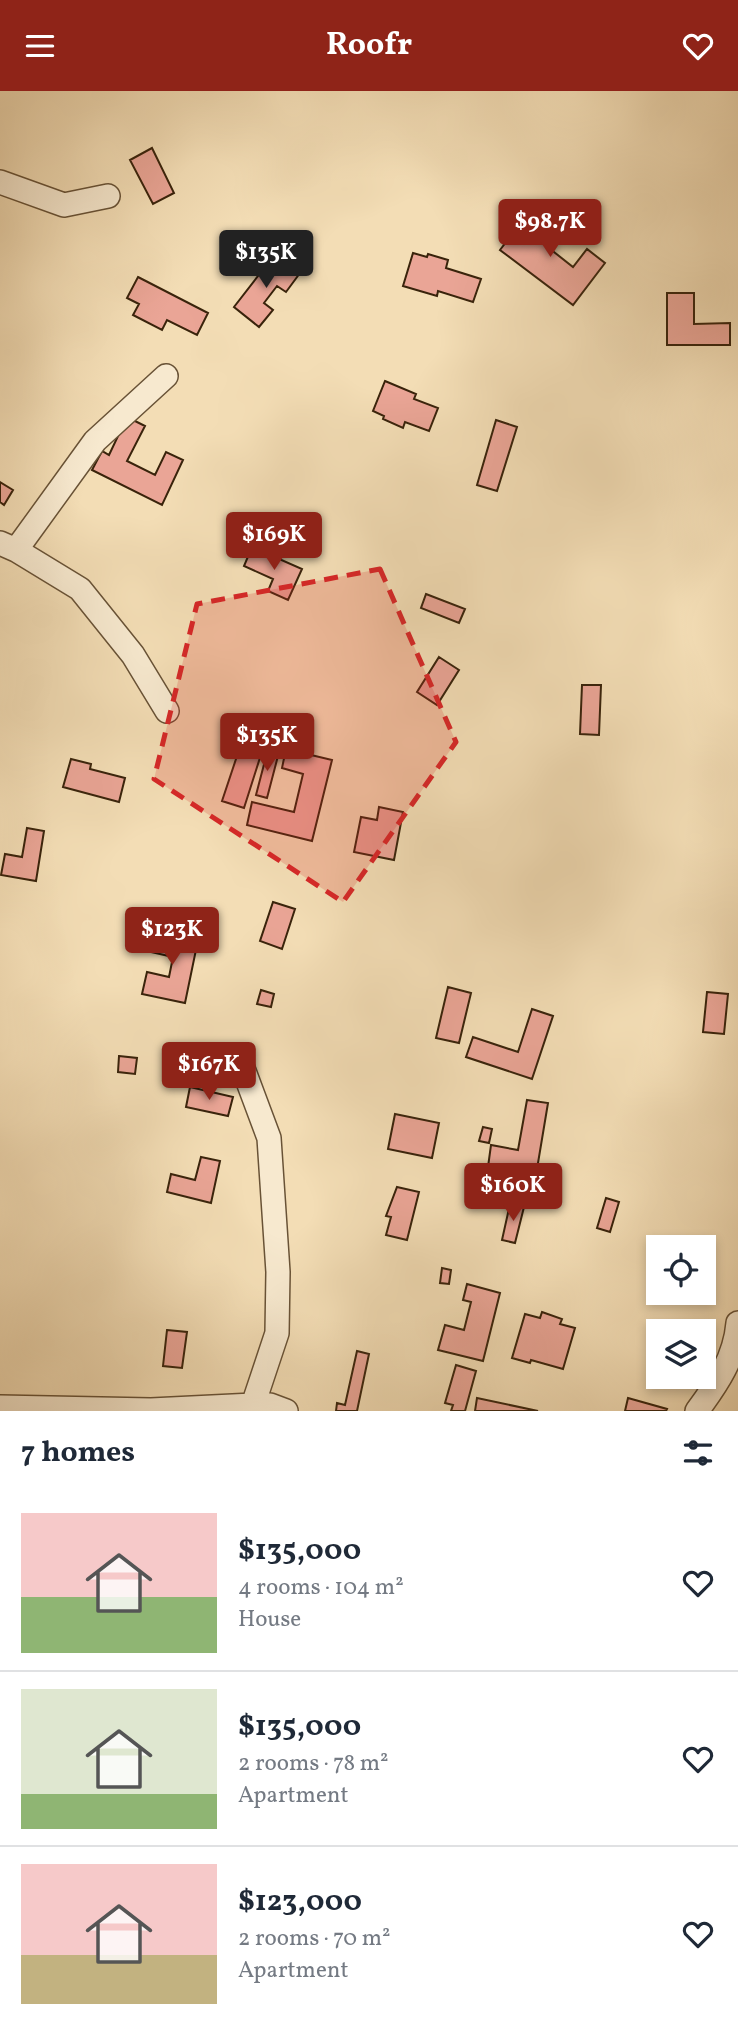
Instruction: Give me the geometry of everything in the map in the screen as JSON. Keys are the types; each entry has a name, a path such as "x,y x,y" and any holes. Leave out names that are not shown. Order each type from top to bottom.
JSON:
{"street":[{"path":"0,182 64,205 108,196"},
{"path":"166,376 95,441 8,547 80,589 132,655 167,711"},
{"path":"241,1063 269,1138 278,1272 277,1333 253,1405"},
{"path":"696,1411 721,1377 732,1367 738,1323"},
{"path":"0,1407 150,1411 270,1405 286,1411"}],"highlighted area":[{"path":"380,569 456,742 343,902 154,779 197,604"}],"building":[{"path":"152,148 174,193 153,204 130,160"},
{"path":"532,208 553,224 540,241 573,267 587,249 605,263 573,305 500,250"},
{"path":"413,253 448,260 446,268 481,279 473,302 438,291 437,296 403,286"},
{"path":"275,254 300,273 286,292 277,286 264,303 273,310 259,327 234,307"},
{"path":"138,277 208,313 197,335 167,320 162,330 133,315 139,304 127,298"},
{"path":"667,293 694,293 694,324 730,323 730,345 667,345"},
{"path":"385,381 416,394 414,399 438,408 429,431 405,422 403,428 373,411"},
{"path":"127,417 145,426 127,461 155,475 166,452 183,460 162,505 92,470 102,451 109,455"},
{"path":"496,420 517,427 497,491 477,485"},
{"path":"0,482 13,490 4,505 0,502"},
{"path":"252,547 302,569 288,600 268,591 273,579 244,566"},
{"path":"426,594 465,609 459,623 421,608"},
{"path":"439,657 459,670 437,705 417,692"},
{"path":"582,685 601,685 599,735 580,734"},
{"path":"244,735 265,742 244,808 222,801"},
{"path":"268,749 279,752 267,798 256,795"},
{"path":"286,749 332,760 312,841 247,825 252,802 294,812 303,774 282,768"},
{"path":"71,759 91,764 90,769 125,778 119,802 63,787"},
{"path":"379,807 403,812 394,860 354,852 361,817 377,820"},
{"path":"27,828 44,831 36,881 1,875 5,854 22,857"},
{"path":"273,902 295,909 282,949 260,941"},
{"path":"156,930 198,940 185,1003 142,994 147,972 169,977 173,957 151,952"},
{"path":"448,987 471,993 459,1043 436,1038"},
{"path":"261,990 274,994 271,1007 257,1004"},
{"path":"707,992 728,994 724,1034 703,1032"},
{"path":"532,1009 553,1016 532,1079 466,1057 473,1037 518,1052"},
{"path":"119,1056 137,1058 135,1074 118,1072"},
{"path":"190,1087 233,1097 228,1116 186,1107"},
{"path":"527,1100 548,1103 536,1175 488,1167 491,1145 518,1150"},
{"path":"395,1114 439,1123 432,1158 388,1149"},
{"path":"483,1127 492,1129 489,1143 479,1141"},
{"path":"201,1157 220,1161 211,1203 167,1192 171,1174 195,1180"},
{"path":"397,1187 419,1192 407,1240 386,1235 391,1217 386,1216"},
{"path":"606,1198 619,1202 610,1232 597,1228"},
{"path":"510,1204 524,1207 515,1243 502,1240"},
{"path":"442,1268 451,1270 449,1284 440,1283"},
{"path":"467,1284 500,1293 483,1361 438,1350 445,1325 464,1330 471,1302 463,1300"},
{"path":"542,1312 562,1319 560,1324 575,1328 563,1369 512,1358 525,1314 540,1318"},
{"path":"167,1330 187,1332 182,1368 163,1366"},
{"path":"357,1351 369,1354 357,1411 336,1411 337,1403 345,1405"},
{"path":"456,1365 476,1371 465,1411 451,1411 453,1405 445,1403"},
{"path":"477,1398 538,1411 475,1411"},
{"path":"628,1398 667,1409 625,1411"}]}
